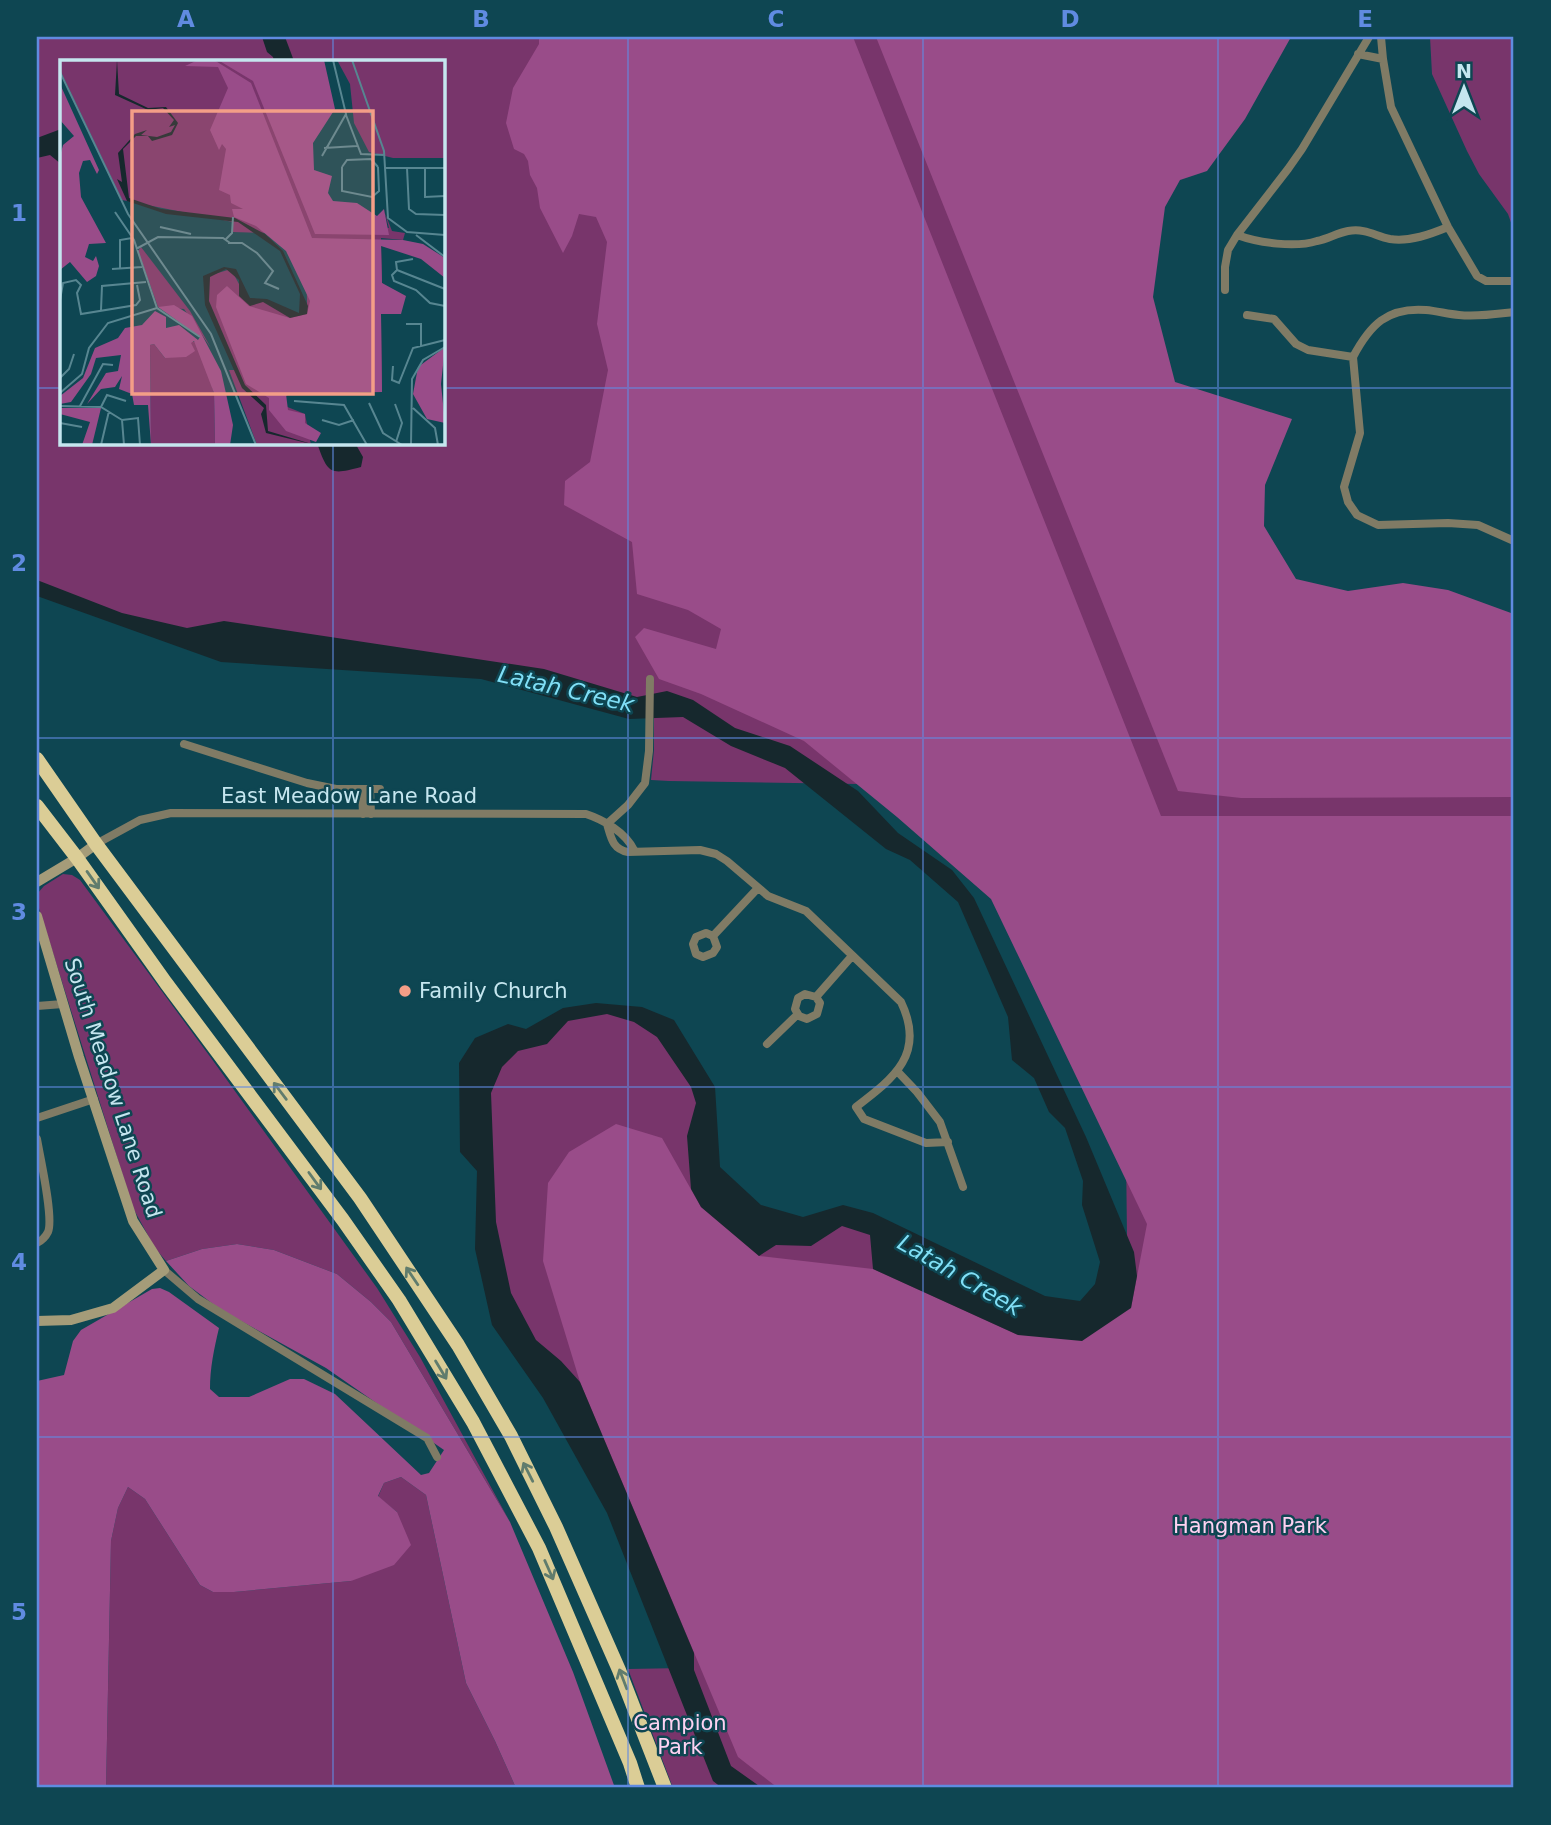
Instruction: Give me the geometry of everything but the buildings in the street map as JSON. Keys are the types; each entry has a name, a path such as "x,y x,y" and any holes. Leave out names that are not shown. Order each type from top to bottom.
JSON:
{"highway":[{"path":"37,759 96,844 360,1198 458,1345 511,1436 556,1527 619,1670 665,1788"},
{"path":"37,806 399,1300 473,1422 539,1548 638,1788"}],"street":[{"path":"1225,290 1228,250 1302,149 1369,37"},
{"path":"1381,37 1391,107 1448,227 1477,276 1486,281 1514,281"},
{"path":"1358,54 1383,59"},
{"path":"1237,235 1254,241 1302,244 1318,242 1348,231 1360,230 1390,239 1404,239 1428,236 1448,227"},
{"path":"1514,312 1477,316 1409,310 1390,314 1374,326 1353,357 1360,433 1344,487 1348,502 1357,515 1378,524 1478,525 1514,541"},
{"path":"1247,315 1274,318 1296,344 1308,350 1353,357"},
{"path":"650,679 649,751 645,783 628,806 607,824 614,845 624,851 708,852 727,861 768,896 806,911 901,1002 911,1027 909,1046 898,1072 856,1107 864,1119 926,1143 948,1142"},
{"path":"184,744 307,783 336,789 371,789 367,814"},
{"name":"East Meadow Lane Road","path":"96,844 140,820 171,813 586,814 607,824"},
{"path":"37,882 96,844"},
{"path":"713,936 758,888"},
{"name":"South Meadow Lane Road","path":"37,916 133,1221 164,1270 198,1300 427,1438 438,1457"},
{"path":"816,997 852,956"},
{"path":"808,994 816,997 820,1003 817,1014 807,1019 798,1014 795,1005 798,998 808,994"},
{"path":"37,1006 64,1004"},
{"path":"767,1044 798,1014"},
{"path":"898,1072 940,1122 963,1187"},
{"path":"37,1118 94,1099"},
{"path":"37,1139 50,1218 48,1232 37,1243"},
{"path":"37,1321 71,1320 113,1308 164,1270"}],"green space":[{"name":"Hangman Park","path":"37,37 1119,37 1127,663 1514,782 1514,1788 673,1788 628,1669 683,1668 619,1505 526,1349 489,1247 489,1059 566,1014 601,1008 639,1014 707,1097 702,1144 749,1225 841,1215 1079,1322 1127,1239 1122,788 651,780 654,710 546,682 184,636 37,588"},
{"name":"Hangman Park","path":"539,37 853,37 1161,816 1514,816 1514,1788 778,1788 738,1757 580,1382 543,1261 548,1183 569,1152 616,1124 662,1138 701,1207 759,1256 873,1269 1018,1335 1131,1308 1147,1224 991,899 804,741 701,694 659,679 635,637 644,628 716,649 721,629 688,610 637,594 632,542 564,505 565,481 590,462 608,370 597,324 607,242 596,217 579,214 563,253 540,208 528,161 524,154 514,149 506,123 513,88 539,44"},
{"path":"876,37 1291,37 1245,119 1207,171 1180,180 1165,207 1153,297 1175,382 1292,419 1265,485 1264,526 1296,579 1348,591 1403,583 1448,590 1514,616 1514,797 1241,798 1178,791"},
{"path":"1430,37 1514,37 1514,231 1508,214 1479,174 1432,74"},
{"path":"63,874 80,880 377,1288 420,1357 510,1522 391,1322 337,1274 274,1250 237,1244 202,1249 166,1261 155,1248 133,1208 37,902 37,894 44,886"},
{"path":"237,1244 274,1250 337,1274 391,1322 510,1522 573,1672 615,1788 516,1788 466,1683 426,1495 401,1477 384,1483 378,1496 397,1512 411,1545 394,1565 351,1581 234,1592 213,1592 200,1585 145,1499 128,1487 118,1508 111,1541 106,1788 37,1788 37,1381 64,1375 73,1341 81,1330 152,1289 160,1288 219,1328 210,1389 219,1397 249,1397 290,1379 304,1379 335,1394 421,1475 429,1473 444,1450 326,1368 221,1310 189,1286 166,1261 202,1249"},
{"path":"401,1477 426,1495 466,1683 516,1788 106,1788 111,1541 118,1508 128,1487 145,1499 200,1585 213,1592 234,1592 351,1581 397,1512 378,1497 384,1483"}],"water":[{"path":"262,37 285,37 294,60 274,60 267,52"},
{"path":"60,129 60,163 50,155 37,158 37,138"},
{"path":"317,444 356,444 363,457 361,467 343,471 332,470 324,461"},
{"name":"Latah Creek","path":"37,580 122,613 187,628 224,621 544,669 637,697 667,691 693,700 735,728 790,746 858,791 898,833 952,870 974,898 1086,1137 1134,1252 1137,1276 1131,1308 1082,1341 1018,1335 873,1269 870,1235 842,1226 811,1246 776,1245 759,1256 701,1207 691,1189 687,1136 696,1103 691,1087 657,1037 634,1022 607,1014 568,1021 547,1044 518,1051 502,1067 491,1093 496,1222 511,1293 536,1340 580,1382 694,1653 694,1670 731,1766 762,1788 722,1788 713,1781 607,1513 543,1398 492,1325 475,1249 477,1171 460,1152 459,1063 475,1038 508,1024 526,1029 563,1008 596,1003 642,1007 674,1020 715,1087 720,1167 761,1205 803,1217 843,1205 873,1213 1045,1296 1080,1301 1095,1284 1100,1262 1082,1205 1083,1181 1065,1128 1049,1112 1034,1078 1012,1060 1008,1017 958,902 910,860 886,849 785,768 731,746 683,717 629,719 481,679 221,662 37,596"}],"place":[{"name":"Family Church","path":"405,991"}],"park label":[{"name":"Campion Park","path":"680,1735"}]}
